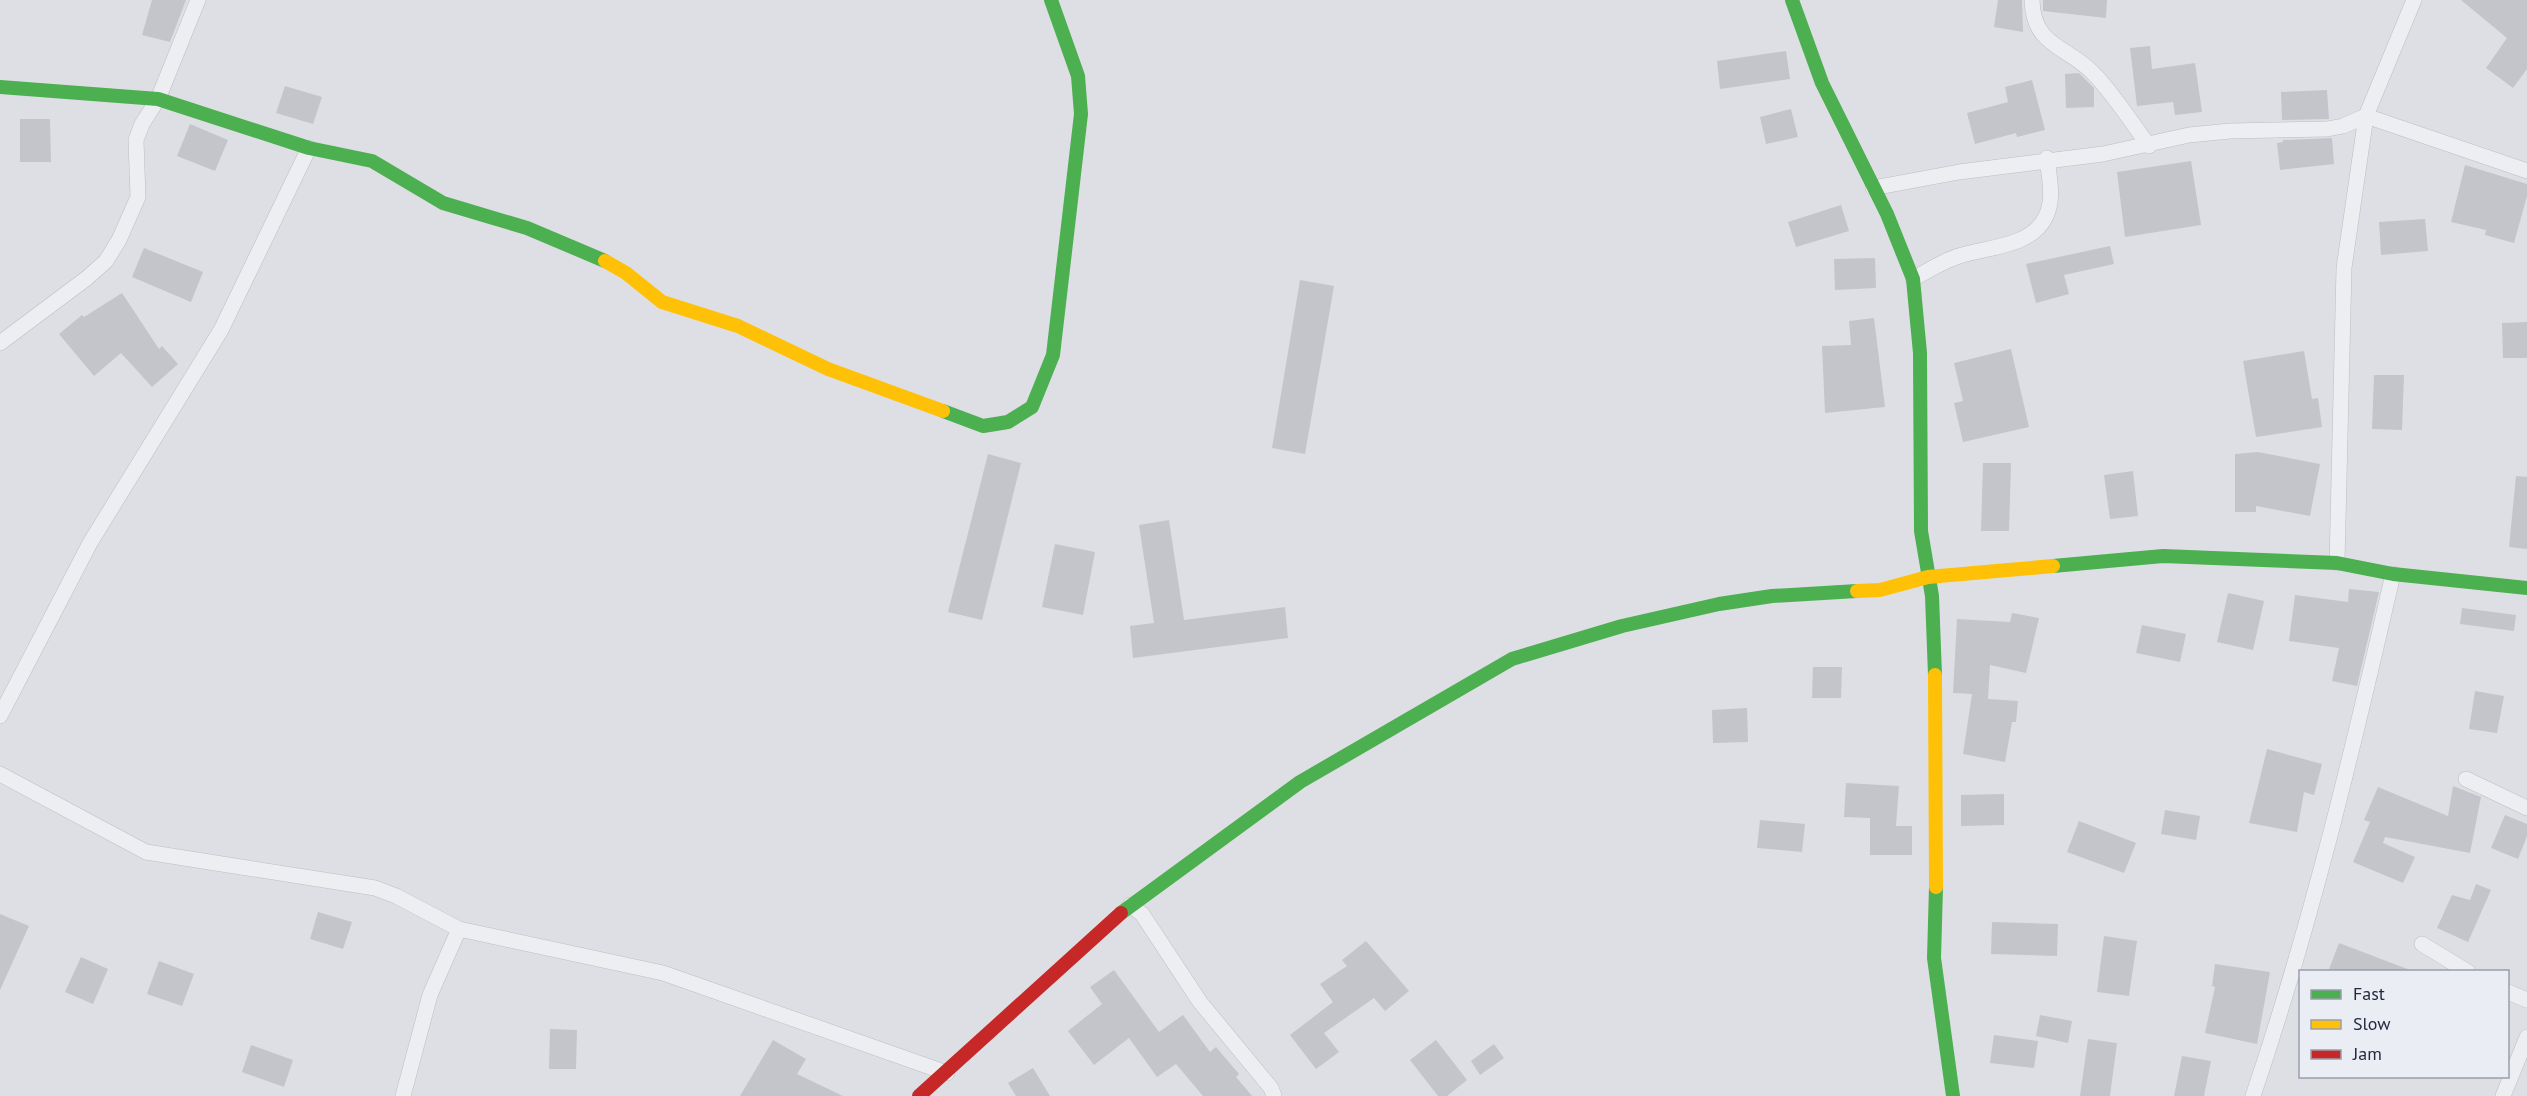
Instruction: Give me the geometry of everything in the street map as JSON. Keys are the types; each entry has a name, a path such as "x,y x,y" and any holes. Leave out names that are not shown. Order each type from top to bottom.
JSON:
{"street":[{"path":"0,343 87,278 106,261 132,215 138,197 136,140 142,124 158,99 198,0"},
{"path":"0,87 158,99 309,148 372,161 443,203 527,228 600,258 626,273 662,302 738,326 828,369 983,426 1008,422 1032,407 1053,355 1082,114 1078,76 1051,0"},
{"path":"1792,0 1822,83 1901,246 1913,279 1920,353 1921,531 1932,596 1937,736 1938,871 1934,958 1943,1037 1954,1096"},
{"path":"2032,0 2033,14 2039,30 2050,43 2097,76 2149,146"},
{"path":"2337,563 2344,268 2366,116 2414,0"},
{"path":"1873,188 2047,159 2149,146 2189,135 2230,131 2326,129 2343,126 2366,116 2527,171"},
{"path":"0,716 90,543 221,330 309,148"},
{"path":"1913,279 1956,257 2018,241 2036,232 2046,217 2051,195 2047,159"},
{"path":"919,1096 1130,905 1300,782 1434,701 1512,659 1622,626 1719,604 1772,596 1880,590 1928,577 2163,556 2337,563 2393,574 2527,588"},
{"path":"2253,1096 2273,1037 2342,798 2393,574"},
{"path":"0,774 146,852 375,888 396,896 459,929 663,973 947,1073"},
{"path":"2466,779 2527,808"},
{"path":"1130,905 1142,915 1200,1002 1271,1088 1274,1096"},
{"path":"403,1096 430,995 459,929"},
{"path":"2422,944 2465,970"},
{"path":"2509,992 2527,1000"},
{"path":"2503,1096 2527,1037"}],"building":[{"path":"152,0 186,0 170,42 142,35"},
{"path":"1998,0 2022,0 2023,32 1994,27"},
{"path":"2043,0 2107,0 2106,18 2043,11"},
{"path":"2461,0 2527,0 2527,69 2513,88 2486,68 2507,38"},
{"path":"2150,46 2152,69 2195,63 2202,112 2175,115 2173,102 2137,106 2130,48"},
{"path":"1786,51 1790,79 1720,89 1717,61"},
{"path":"2079,73 2094,88 2094,107 2066,108 2065,74"},
{"path":"2032,80 2045,130 2017,137 2016,133 1975,144 1967,113 2008,102 2005,87"},
{"path":"285,86 322,97 313,124 276,113"},
{"path":"2327,90 2329,119 2282,120 2281,92"},
{"path":"1791,109 1798,137 1766,144 1760,117"},
{"path":"20,119 50,119 51,162 20,162"},
{"path":"190,124 228,140 215,171 177,156"},
{"path":"2332,138 2334,164 2280,170 2277,143 2283,140"},
{"path":"2191,161 2201,225 2125,237 2117,172"},
{"path":"2465,165 2527,184 2527,196 2514,243 2485,235 2486,230 2451,222"},
{"path":"1841,205 1849,231 1796,247 1788,222"},
{"path":"2425,219 2428,251 2381,255 2379,222"},
{"path":"2110,246 2114,264 2064,275 2069,294 2036,303 2026,264"},
{"path":"144,248 203,272 191,302 132,277"},
{"path":"1875,258 1876,288 1835,290 1834,259"},
{"path":"1300,280 1334,286 1305,454 1272,448"},
{"path":"122,293 159,349 162,346 178,364 152,387 121,353 94,376 59,334 82,315 84,317"},
{"path":"1874,318 1885,407 1825,413 1822,346 1851,345 1849,321"},
{"path":"2527,322 2527,358 2503,358 2502,323"},
{"path":"2011,349 2029,427 1963,442 1954,403 1963,401 1954,363"},
{"path":"2304,351 2312,399 2318,398 2322,427 2256,437 2243,361"},
{"path":"2374,375 2404,375 2402,430 2372,429"},
{"path":"2258,452 2320,464 2310,516 2256,506 2256,512 2235,512 2235,454"},
{"path":"988,454 1021,463 982,620 948,612"},
{"path":"1983,463 2011,463 2009,531 1981,531"},
{"path":"2133,471 2138,516 2110,519 2104,475"},
{"path":"2516,476 2527,477 2527,549 2509,547"},
{"path":"1169,520 1184,620 1285,607 1288,638 1133,658 1130,626 1154,623 1139,525"},
{"path":"1055,544 1095,552 1083,615 1042,607"},
{"path":"2349,589 2379,592 2357,686 2332,681 2339,648 2289,641 2295,595 2348,602"},
{"path":"2228,593 2264,601 2253,650 2217,642"},
{"path":"2462,608 2516,615 2514,631 2460,624"},
{"path":"2012,613 2039,618 2026,673 1990,665 1988,699 2018,701 2016,722 2012,722 2005,762 1963,754 1972,694 1953,693 1957,619 2010,622"},
{"path":"2142,625 2186,634 2180,662 2136,653"},
{"path":"1813,667 1842,667 1841,698 1812,698"},
{"path":"2475,691 2504,696 2497,733 2469,729"},
{"path":"1747,708 1748,742 1713,743 1712,710"},
{"path":"2267,749 2322,764 2314,795 2304,792 2297,832 2249,823"},
{"path":"1846,783 1899,786 1896,826 1912,826 1912,855 1870,855 1870,818 1844,817"},
{"path":"2453,786 2481,797 2470,853 2385,837 2383,843 2415,857 2403,883 2353,862 2370,822 2364,820 2378,787 2448,816"},
{"path":"2004,794 2004,825 1961,826 1961,795"},
{"path":"2165,810 2200,816 2196,840 2161,834"},
{"path":"2505,815 2527,824 2527,836 2518,859 2491,848"},
{"path":"1760,820 1805,824 1802,852 1757,848"},
{"path":"2079,821 2136,843 2124,873 2067,852"},
{"path":"2476,884 2491,890 2468,942 2437,928 2452,895 2470,900"},
{"path":"318,912 352,922 343,949 310,939"},
{"path":"0,914 29,926 0,990"},
{"path":"1992,922 2058,924 2057,956 1991,954"},
{"path":"2104,936 2137,941 2129,996 2097,992"},
{"path":"1366,941 1409,991 1385,1011 1374,998 1324,1033 1339,1052 1316,1069 1290,1035 1333,1002 1320,984 1347,966 1342,960"},
{"path":"2339,943 2410,970 2329,970"},
{"path":"81,957 108,969 93,1004 65,992"},
{"path":"159,961 194,974 182,1006 147,994"},
{"path":"2215,964 2270,972 2257,1044 2205,1033 2215,987 2212,986"},
{"path":"1114,970 1159,1032 1183,1015 1210,1052 1216,1047 1239,1074 1236,1077 1252,1096 1203,1096 1176,1064 1157,1077 1129,1038 1094,1065 1068,1031 1102,1004 1090,987"},
{"path":"2040,1015 2072,1021 2068,1043 2036,1036"},
{"path":"550,1029 577,1030 576,1069 549,1069"},
{"path":"1994,1035 2038,1041 2034,1068 1990,1063"},
{"path":"2088,1039 2117,1043 2110,1096 2080,1096"},
{"path":"773,1040 806,1059 797,1074 843,1096 740,1096"},
{"path":"1436,1040 1467,1080 1447,1096 1438,1096 1410,1060"},
{"path":"1494,1044 1504,1058 1480,1075 1471,1061"},
{"path":"251,1045 293,1060 284,1087 242,1072"},
{"path":"2182,1056 2211,1061 2204,1096 2174,1096"},
{"path":"1033,1068 1050,1096 1016,1096 1008,1083"}],"traffic: fast":[{"path":"943,411 983,426 1008,422 1032,407 1053,355 1081,114 1078,76 1051,0"},
{"path":"1792,0 1822,83 1887,214 1913,279 1920,353 1921,531 1932,596 1935,675"},
{"path":"0,87 158,99 309,148 372,161 443,203 527,228 605,261"},
{"path":"2053,566 2163,556 2337,563 2393,574 2527,588"},
{"path":"1121,913 1300,782 1512,659 1622,626 1719,604 1772,596 1857,591"},
{"path":"1936,887 1934,958 1953,1096"}],"traffic: slow":[{"path":"605,261 626,273 662,302 738,326 828,369 943,411"},
{"path":"1857,591 1880,590 1928,577 2053,566"},
{"path":"1935,675 1936,887"}],"traffic: jam":[{"path":"919,1096 1121,913"}]}
